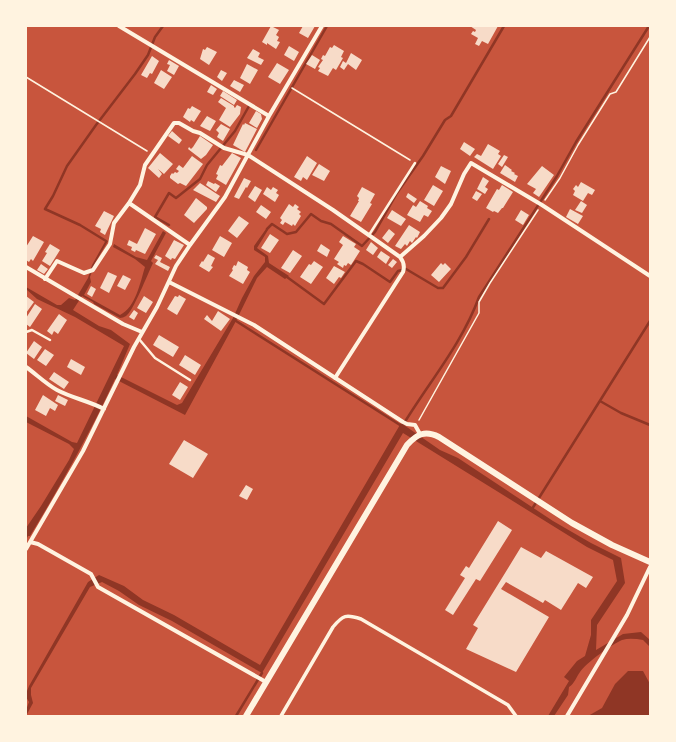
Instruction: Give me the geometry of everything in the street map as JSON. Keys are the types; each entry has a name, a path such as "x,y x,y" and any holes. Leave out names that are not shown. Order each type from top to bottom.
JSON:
{"street":[{"path":"119,26 269,116"},
{"path":"26,549 72,472 138,339 157,307 169,282 190,245 225,197 269,116 322,26"},
{"path":"46,279 56,261 84,273 93,270 110,244 114,224 140,185 145,165 174,123 179,122 224,148 248,155 374,238 400,257 403,261 404,269 335,378"},
{"path":"400,257 424,236 441,218 451,204 464,174 472,163 542,205 650,276"},
{"path":"129,203 190,245"},
{"path":"26,267 123,324 142,332"},
{"path":"169,282 239,317 405,423 415,425 420,434"},
{"path":"26,367 55,389 104,409"},
{"path":"246,716 264,681 409,442 420,434 431,433 439,437 572,523 612,545 650,562"},
{"path":"30,542 38,544 91,574 97,586 264,681"},
{"path":"567,716 627,615 650,567"},
{"path":"280,716 333,627 340,619 350,615 361,619 508,705 516,716"}],"lane":[{"path":"369,235 415,163"},
{"path":"26,332 32,330 50,340"},
{"path":"138,339 155,358 190,380"}],"path":[{"path":"415,425 420,419 479,313 479,302 490,283 560,178 578,145 610,94 616,92 650,37"},
{"path":"26,77 153,155"},
{"path":"293,89 415,163"}],"shaded area":[{"path":"266,229 268,230 257,248 268,256 269,263 289,276 285,279 267,267 257,278 236,321 185,415 115,379 75,459 42,517 26,540 26,528 69,460 74,449 69,444 26,422 26,416 72,442 77,443 124,346 75,317 37,299 26,289 26,287 57,305 61,305 69,298 75,300 88,278 92,265 106,240 108,241 95,263 90,277 91,282 84,295 120,315 134,301 145,267 135,259 113,247 114,244 136,257 147,260 163,231 166,233 151,261 153,263 136,300 126,316 120,318 82,296 73,310 99,326 111,330 130,344 117,375 177,405 182,403 233,318 254,276 265,262 265,257 254,250 254,246"},
{"path":"401,423 440,450 458,458 553,521 621,558 625,583 597,625 596,650 623,634 641,632 650,640 650,647 643,640 630,639 622,640 606,650 583,668 573,684 569,687 568,695 554,716 548,716 569,681 564,677 577,661 585,656 591,635 591,620 617,581 613,560 587,547 403,433 262,673 172,621 139,605 119,591 102,582 90,587 31,688 33,703 26,716 26,710 29,702 26,697 26,691 88,582 99,575 124,586 143,600 174,615 260,665"},
{"path":"628,671 643,671 650,684 650,716 588,716 602,708 615,684"}],"building":[{"path":"271,26 279,30 276,35 279,37 277,41 280,42 276,49 267,43 267,45 262,42"},
{"path":"303,26 315,26 308,38 299,33"},
{"path":"470,26 498,26 488,44 482,41 479,46 475,44 478,38 471,34 476,30"},
{"path":"334,45 344,51 341,57 343,58 336,70 333,68 328,76 318,71 320,68 318,67 323,60 321,59 323,55 325,56 330,47 332,48"},
{"path":"289,46 299,52 294,61 284,55"},
{"path":"207,47 217,52 209,65 200,59 203,49 205,50"},
{"path":"253,49 260,53 258,57 264,60 261,65 247,58"},
{"path":"351,53 362,60 356,70 348,64 344,70 340,67 343,61 346,63"},
{"path":"312,55 320,60 315,69 306,64"},
{"path":"152,56 159,61 152,74 150,73 147,78 141,75"},
{"path":"169,60 179,66 174,75 167,71 170,65 167,64"},
{"path":"277,63 289,70 280,84 268,77"},
{"path":"247,64 258,70 250,84 240,78"},
{"path":"161,70 172,77 164,89 154,83"},
{"path":"221,70 227,73 222,81 217,77"},
{"path":"234,80 244,85 240,92 230,86"},
{"path":"211,85 217,89 213,95 207,92"},
{"path":"223,91 237,100 234,105 220,96"},
{"path":"221,98 235,108 237,105 241,107 240,114 230,127 219,120 226,108 218,102"},
{"path":"192,106 201,111 194,122 191,120 190,122 183,117 188,108 190,109"},
{"path":"256,111 261,114 262,119 257,128 249,123"},
{"path":"207,116 216,121 210,131 200,126"},
{"path":"245,123 257,129 245,152 233,145 243,124 244,125"},
{"path":"221,124 230,129 223,141 217,137 219,133 216,130"},
{"path":"172,131 182,140 179,144 168,136"},
{"path":"200,136 213,145 201,159 188,149 189,147 191,149 193,147"},
{"path":"464,142 475,149 470,156 460,149"},
{"path":"488,144 500,151 498,154 501,156 493,169 474,157 477,154 481,156"},
{"path":"160,153 173,164 164,174 158,169 162,174 159,178 148,168"},
{"path":"232,153 241,158 226,185 216,179 218,175 216,174 220,165 222,166"},
{"path":"504,155 508,157 502,167 498,164"},
{"path":"192,156 203,164 186,186 180,183 178,184 170,178 170,176 172,173 177,173 179,171 176,169 179,165 183,168"},
{"path":"307,156 317,163 307,180 303,177 301,181 294,177"},
{"path":"319,164 330,171 324,181 312,175"},
{"path":"505,165 518,176 515,182 500,173"},
{"path":"441,166 451,171 445,184 435,177"},
{"path":"542,166 554,175 539,197 533,193 536,189 527,184"},
{"path":"483,177 489,181 485,187 488,189 485,194 477,189"},
{"path":"244,178 251,181 239,199 234,197"},
{"path":"208,181 220,186 216,192 206,185"},
{"path":"581,182 595,190 592,195 588,193 583,201 573,195 575,191 573,189 576,185 578,187"},
{"path":"200,183 220,196 216,202 193,190"},
{"path":"433,185 443,191 434,206 424,200"},
{"path":"502,185 513,192 498,213 493,212 486,208 497,189 499,190"},
{"path":"255,186 262,190 255,202 248,197"},
{"path":"267,187 271,190 273,187 278,190 276,193 279,195 275,202 263,194"},
{"path":"362,187 375,194 370,203 372,204 361,222 350,216 359,201 357,196"},
{"path":"476,191 482,194 477,201 472,198"},
{"path":"408,193 417,199 414,203 406,197"},
{"path":"196,198 207,207 207,209 194,223 184,215"},
{"path":"420,201 428,206 427,208 432,211 428,217 424,215 420,222 407,215 413,205 416,207"},
{"path":"581,201 587,205 582,213 575,210"},
{"path":"289,204 293,207 295,204 299,207 297,209 301,212 299,214 301,216 295,226 285,222 283,225 280,223 282,220 280,218"},
{"path":"261,205 271,212 266,219 256,212"},
{"path":"570,209 583,216 578,224 566,217"},
{"path":"392,210 406,219 401,226 387,218"},
{"path":"521,210 529,215 523,225 515,220"},
{"path":"104,211 114,216 105,235 100,232 101,229 95,226"},
{"path":"239,216 249,223 237,238 228,231"},
{"path":"409,225 420,232 412,243 410,241 407,246 405,244 401,249 395,246"},
{"path":"145,228 156,234 145,254 136,250 135,252 131,250 132,247 127,245 129,240 137,244"},
{"path":"389,229 395,234 388,243 382,238"},
{"path":"270,234 279,240 270,253 261,248"},
{"path":"33,236 44,242 33,261 31,259 29,262 26,260 26,247"},
{"path":"220,236 232,243 224,257 212,250"},
{"path":"343,236 356,244 354,247 360,251 351,265 348,263 346,266 344,265 343,268 337,264 339,262 334,259 343,245 339,242"},
{"path":"174,240 184,245 175,259 172,258 171,260 165,256"},
{"path":"371,242 378,248 373,255 366,250"},
{"path":"50,244 60,250 50,266 42,261"},
{"path":"321,244 330,250 327,257 317,251"},
{"path":"293,250 302,256 290,273 281,268"},
{"path":"381,251 390,257 386,264 377,257"},
{"path":"208,254 215,258 211,266 213,267 209,272 199,266"},
{"path":"156,255 162,258 160,262 170,267 168,271 155,264 158,260 154,258"},
{"path":"393,259 397,262 392,268 388,265"},
{"path":"238,261 248,267 247,270 250,272 243,284 229,276 234,265 236,266"},
{"path":"314,261 323,267 311,284 300,277 309,264 311,265"},
{"path":"441,263 443,265 445,263 451,269 439,282 431,275"},
{"path":"41,264 48,269 44,274 37,270"},
{"path":"334,266 345,272 334,284 326,278"},
{"path":"108,272 117,276 109,293 100,288"},
{"path":"123,275 131,279 125,290 117,286"},
{"path":"91,286 96,289 92,297 87,294"},
{"path":"179,295 186,299 177,315 167,309 175,296 178,297"},
{"path":"26,296 34,302 26,313"},
{"path":"144,296 153,302 146,313 137,308"},
{"path":"35,304 42,309 30,327 26,324 26,318"},
{"path":"134,310 138,313 134,320 129,317"},
{"path":"218,311 230,319 221,331 204,319 207,315 212,321"},
{"path":"59,314 67,320 58,334 54,331 52,335 47,331"},
{"path":"159,335 179,347 173,357 153,345"},
{"path":"34,341 42,347 34,359 26,353"},
{"path":"45,349 54,355 46,366 37,360"},
{"path":"185,355 201,365 195,375 179,365"},
{"path":"71,359 85,367 81,375 67,367"},
{"path":"54,372 69,382 64,389 49,379"},
{"path":"180,382 188,387 180,400 172,395"},
{"path":"43,395 58,405 55,411 50,408 46,416 35,410"},
{"path":"58,395 68,400 65,406 55,401"},
{"path":"184,440 208,454 193,478 169,464"},
{"path":"246,485 253,489 247,500 239,496"},
{"path":"498,521 512,530 480,581 476,579 453,615 445,610 465,578 460,575 466,566 469,568"},
{"path":"521,547 541,558 546,551 593,577 586,588 578,583 561,610 545,600 543,603 506,582 501,589 549,617 516,672 466,649 478,628 473,625"}],"waterway":[{"path":"106,241 80,225 45,209 53,196 67,166 135,74 148,55 155,37 163,26"},
{"path":"256,150 327,26"},
{"path":"267,229 272,224 287,234 296,232 311,214 321,221 331,224 362,246 375,232 397,193 423,156 445,120 451,116 504,26"},
{"path":"403,425 464,331 479,297 557,176 576,142 649,26"},
{"path":"169,225 155,217 169,193 176,198 200,179 207,165 235,131 249,106"},
{"path":"287,277 324,304 356,261 390,282 398,271 406,269 438,288 443,288 466,257 489,219"},
{"path":"236,321 400,425"},
{"path":"532,509 650,321"},
{"path":"600,401 621,413 650,425"},
{"path":"236,716 262,673"}]}
